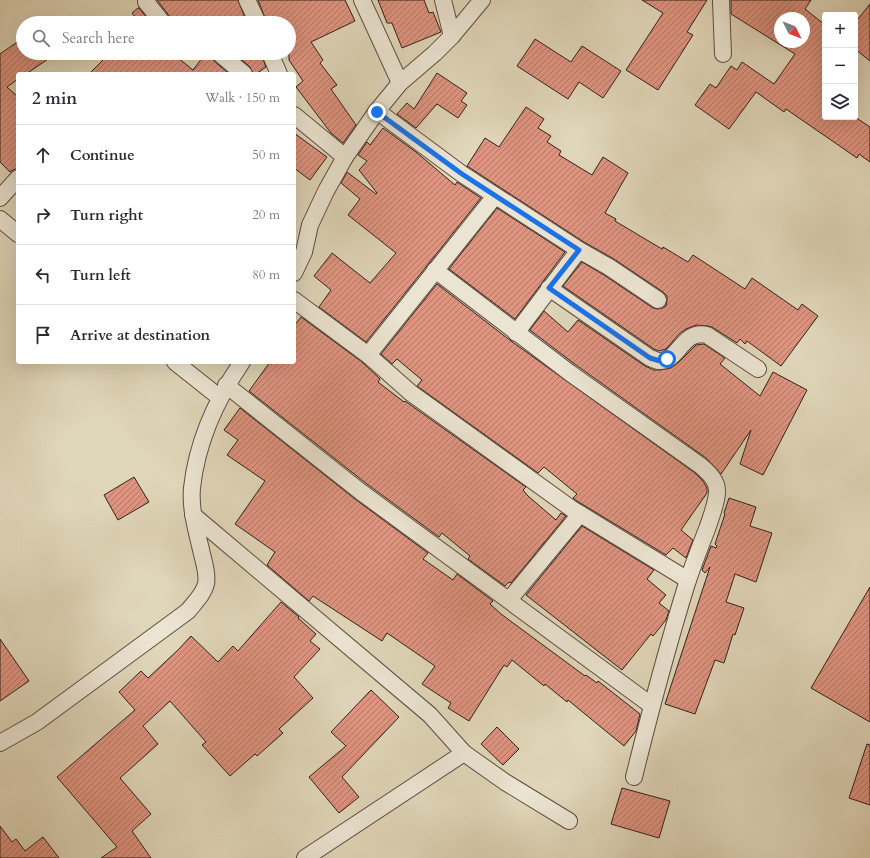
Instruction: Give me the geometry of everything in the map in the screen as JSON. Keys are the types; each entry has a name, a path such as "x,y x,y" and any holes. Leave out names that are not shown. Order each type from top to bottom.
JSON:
{"street":[{"path":"246,0 254,16"},
{"path":"362,0 400,83"},
{"path":"443,0 452,36"},
{"path":"296,269 304,252 310,226 326,191 345,157 400,83 435,53 452,36 482,0"},
{"path":"721,0 723,54"},
{"path":"146,2 157,16"},
{"path":"227,60 242,72"},
{"path":"273,60 278,72"},
{"path":"377,112 462,174 579,250 609,266 658,300"},
{"path":"296,117 345,157"},
{"path":"0,198 16,180"},
{"path":"368,355 495,196"},
{"path":"0,219 16,232"},
{"path":"516,333 579,250"},
{"path":"435,270 570,373 701,466 716,482 717,492 714,510 688,580 651,705 634,778"},
{"path":"549,288 650,358 660,361 667,359 692,335 700,333 707,335 758,369"},
{"path":"296,301 368,355 411,393 580,514 688,580"},
{"path":"178,364 223,391 651,705"},
{"path":"0,743 37,722 188,611 201,596 206,582 206,570 193,515 192,489 197,458 206,429 223,391 241,364"},
{"path":"509,600 580,514"},
{"path":"193,515 430,715 464,753 505,782 569,821"},
{"path":"305,858 464,753"}],"building":[{"path":"157,0 238,0 244,16 169,16"},
{"path":"258,0 345,0 355,21 311,42 323,60 320,63 337,85 331,89 356,125 343,143 331,133 296,87 303,81 289,60 296,60 296,16 264,16"},
{"path":"378,0 424,0 429,13 433,12 441,32 402,48 392,23 387,23"},
{"path":"642,0 707,0 687,32 693,35 658,90 626,70 663,13"},
{"path":"731,0 811,0 805,9 809,12 774,12 774,41 731,14"},
{"path":"870,4 870,61 858,51 858,19"},
{"path":"139,8 145,16 134,16 132,13"},
{"path":"810,13 822,23 822,120 858,119 870,127 870,162 859,154 857,158 786,109 784,112 756,92 729,129 695,105 710,84 716,88 731,66 737,70 742,62 774,84 795,54 785,48 810,48"},
{"path":"535,39 571,62 582,46 621,71 603,98 579,82 568,99 517,66"},
{"path":"16,43 16,60 47,60 29,72 16,72 16,80 7,87 16,95 16,169 10,172 0,162 0,54"},
{"path":"103,60 181,60 193,70 201,60 213,60 227,72 91,72"},
{"path":"242,60 264,60 266,67 259,72 252,72 250,67"},
{"path":"437,73 467,93 461,101 467,105 458,118 437,104 416,128 397,114 407,103 414,109"},
{"path":"526,107 544,119 538,128 551,136 547,142 561,151 559,155 592,175 603,157 628,173 605,213 616,219 615,221 662,249 663,247 688,262 693,255 745,289 752,278 798,310 802,304 818,316 781,366 747,341 745,344 740,339 737,343 708,326 696,325 686,329 679,334 666,349 659,351 563,286 582,262 653,308 658,309 666,306 667,301 667,296 663,292 614,259 584,242 467,166 485,138 499,147"},
{"path":"383,128 416,152 455,185 457,182 481,198 366,342 319,307 331,290 314,276 332,253 370,283 396,253 348,215 360,199 341,183 347,172 376,194 377,193 359,170 367,161 358,155 367,142 370,145"},
{"path":"296,134 327,157 310,180 296,170"},
{"path":"497,208 565,252 515,319 449,269"},
{"path":"437,284 511,341 695,473 703,481 707,488 707,493 681,530 693,540 686,558 673,548 666,555 577,501 573,498 577,494 544,467 538,473 417,386 422,380 397,359 392,364 381,354"},
{"path":"544,311 568,332 578,320 645,366 654,370 671,368 696,345 704,344 725,358 720,364 760,396 773,372 807,390 763,475 740,464 751,430 721,474 706,458 576,365 530,330"},
{"path":"301,317 362,362 380,379 378,382 404,402 405,401 526,487 523,490 528,496 556,520 561,513 566,516 511,583 509,582 505,586 468,559 470,556 442,533 439,537 367,484 249,391 269,364 296,364 296,323"},
{"path":"240,408 355,499 428,553 423,559 453,580 457,574 493,601 490,604 501,614 585,676 586,675 597,683 598,681 640,714 636,731 624,746 568,700 567,702 545,684 544,686 512,660 507,667 504,665 469,721 448,708 451,703 422,684 435,666 387,633 382,641 313,596 309,601 267,565 275,552 235,524 265,481 227,455 238,440 224,430"},
{"path":"134,477 149,502 118,520 104,495"},
{"path":"729,498 756,507 750,526 772,533 756,582 735,574 726,602 744,608 735,635 733,634 724,663 715,660 695,714 665,704 710,567 705,573 702,570 711,546 716,548 717,546 715,544"},
{"path":"582,526 654,570 647,579 666,595 659,603 669,611 666,620 653,636 651,634 622,670 526,595"},
{"path":"870,587 870,722 811,688"},
{"path":"281,602 316,634 310,641 320,649 294,677 313,698 279,729 283,733 257,756 255,754 230,776 202,745 206,742 170,701 143,726 158,744 120,778 151,814 132,831 151,858 101,858 117,847 57,777 135,710 119,692 141,671 148,678 191,636 218,662 233,646 238,651"},
{"path":"0,639 29,681 0,701"},
{"path":"371,690 399,717 342,777 359,797 339,813 309,777 346,746 331,732"},
{"path":"497,727 519,749 503,765 481,744"},
{"path":"867,744 870,745 870,805 849,798"},
{"path":"622,788 670,801 659,838 611,824"},
{"path":"0,826 12,842 16,839 25,851 43,837 59,858 0,858"}],"route":[{"path":"377,112 462,174 579,250 549,288 650,358 660,361 667,359"}]}
